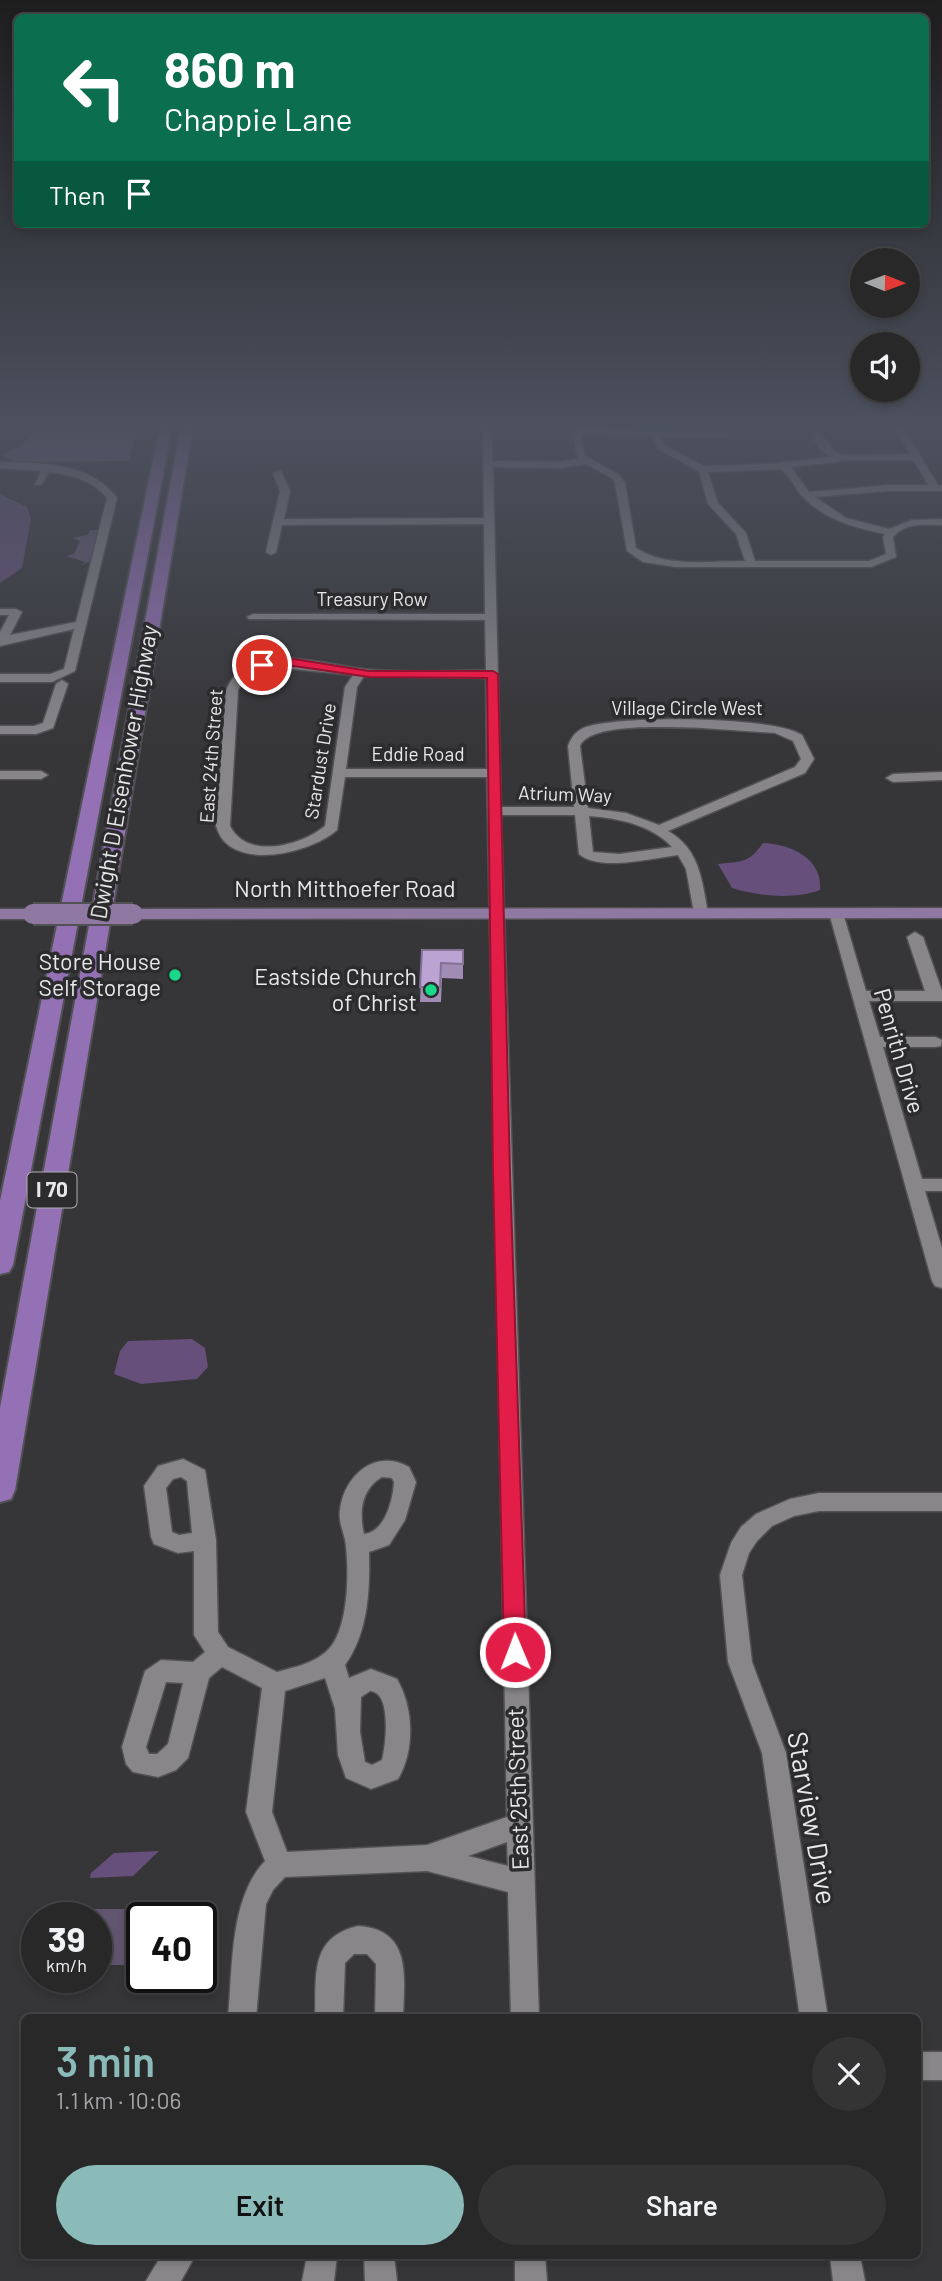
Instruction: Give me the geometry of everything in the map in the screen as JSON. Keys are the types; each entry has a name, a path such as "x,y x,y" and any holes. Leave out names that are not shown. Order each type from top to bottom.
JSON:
{"highway":[{"name":"Dwight D Eisenhower Highway","path":"0,1265 158,533"},
{"name":"Dwight D Eisenhower Highway","path":"0,1490 163,533"}],"main road":[{"name":"North Mitthoefer Road","path":"0,914 942,913"}],"street":[{"path":"0,678 52,678 66,673 103,533"},
{"path":"271,552 275,533"},
{"name":"East 25th Street","path":"489,533 525,2014"},
{"path":"628,533 631,549 635,554 667,564 877,563 892,555 888,538 890,533"},
{"path":"741,533 751,564"},
{"path":"0,612 16,612 1,642"},
{"name":"Treasury Row","path":"253,617 491,617"},
{"path":"1,642 80,624"},
{"name":"East 24th Street","path":"266,850 236,843 226,835 223,826 232,690 237,678 255,667 281,662 360,673"},
{"path":"360,673 493,674"},
{"name":"Stardust Drive","path":"266,850 298,848 326,834 334,823 351,687 360,673"},
{"path":"0,730 36,730 49,725 62,684"},
{"name":"Village Circle West","path":"656,831 800,769 807,762 801,741 790,732 758,726 611,726 589,730 577,738 574,746 585,852 592,857 627,857 682,850"},
{"name":"Eddie Road","path":"340,773 495,773"},
{"path":"0,775 41,775"},
{"path":"893,778 942,776"},
{"name":"Atrium Way","path":"496,811 616,814 656,831 682,850"},
{"path":"682,850 691,864 701,913"},
{"name":"Penrith Drive","path":"836,913 942,1281"},
{"path":"860,996 938,996 915,937"},
{"path":"873,1042 940,1041"},
{"path":"914,1185 942,1185"},
{"name":"Starview Drive","path":"813,2014 774,1753 740,1662 730,1582 739,1550 759,1524 789,1508 819,1502 942,1502"},
{"path":"205,1540 207,1580 204,1627 209,1642 220,1654 276,1683 332,1662 345,1647 352,1626 357,1543"},
{"path":"198,1673 220,1654"},
{"path":"332,1662 349,1711"},
{"path":"276,1683 258,1796 261,1819 279,1864"},
{"path":"427,1858 520,1825"},
{"path":"243,2014 253,1902 264,1881 279,1864 427,1858 522,1883"},
{"path":"329,2014 331,1961 342,1945 358,1938 375,1942 387,1955 390,1964 389,2014"},
{"path":"921,2066 942,2066"},
{"path":"162,2281 178,2259"},
{"path":"318,2281 322,2259"},
{"path":"379,2259 381,2281"},
{"path":"530,2259 531,2281"},
{"path":"845,2259 849,2281"}],"shaded area":[{"path":"0,533 28,533 22,568 0,583"},
{"path":"97,533 91,561 81,565 85,562 66,556 74,554 80,541 72,538"},
{"path":"763,843 784,846 803,855 816,869 820,890 799,895 776,896 732,888 718,864 744,860 753,855"},
{"path":"192,1339 205,1348 208,1367 197,1379 141,1384 114,1374 120,1351 128,1341"},
{"path":"159,1851 133,1876 90,1878 91,1873 114,1853"},
{"path":"112,1909 126,1909 126,1965 112,1965"}],"building":[{"path":"422,950 463,950 463,964 441,963 440,987 420,987"}],"place":[{"name":"Store House Self Storage","path":"175,975"},
{"name":"Eastside Church of Christ","path":"431,990"}],"route":[{"path":"262,665 294,662 369,674 493,674 501,1173 510,1409 515,1652"}]}
